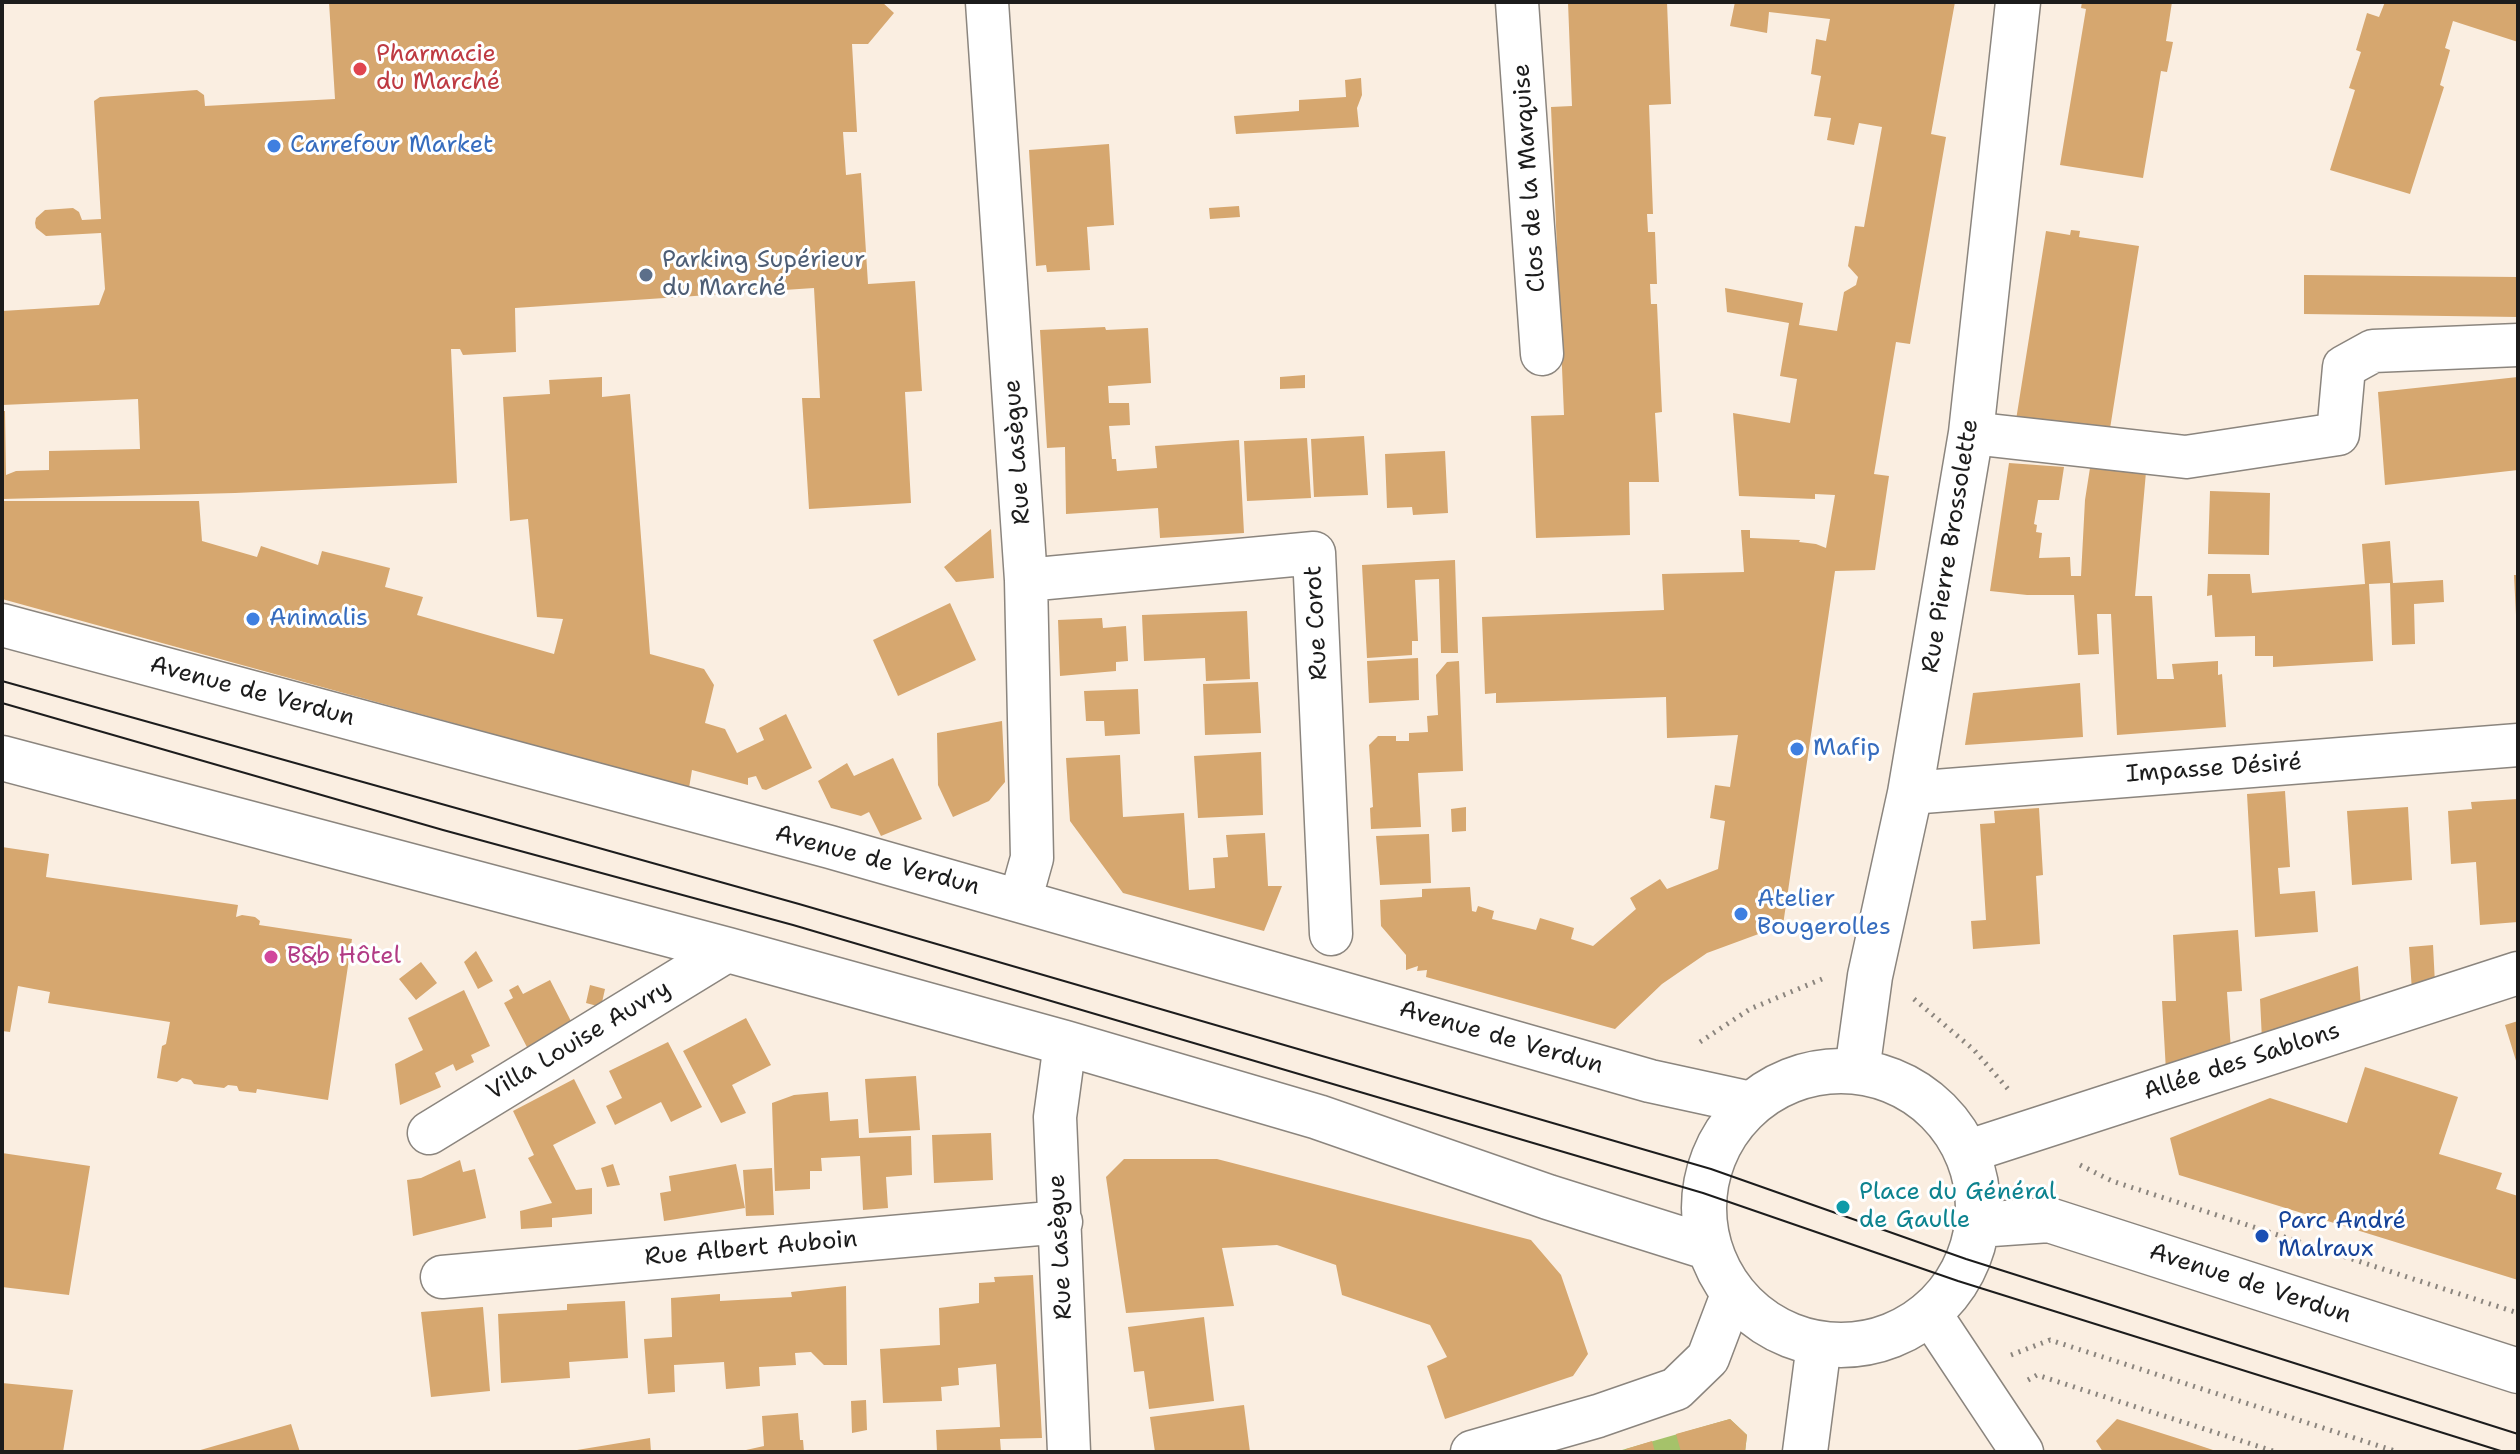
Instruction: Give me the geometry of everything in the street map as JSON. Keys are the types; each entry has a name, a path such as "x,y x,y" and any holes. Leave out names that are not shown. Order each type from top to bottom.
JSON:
{"main road":[{"name":"Rue Pierre Brossolette","path":"1857,1071 1870,976 1910,793 1971,433 2020,7"},
{"path":"2,758 728,950 1065,1043 1318,1117 1548,1197 1710,1248"},
{"path":"1819,1071 1857,1071 1902,1084 1940,1112 1966,1152 1977,1187 1978,1225 1958,1281 1929,1312 1899,1332 1860,1344 1819,1344 1786,1334 1766,1322 1733,1292 1719,1271 1710,1248 1703,1214 1703,1193 1722,1138 1751,1103 1782,1083 1819,1071"},
{"name":"Avenue de Verdun","path":"1978,1225 2049,1220 2518,1371"},
{"path":"1805,1452 1819,1344"}],"street":[{"name":"Rue Lasègue","path":"987,2 1026,580 1032,858 1020,901"},
{"name":"Clos de la Marquise","path":"1517,2 1542,354"},
{"path":"1971,433 2186,457 2338,434 2344,367 2373,351 2518,345"},
{"name":"Rue Corot","path":"1026,580 1314,553 1331,934"},
{"name":"Avenue de Verdun","path":"2,625 1020,901 1650,1081 1751,1103"},
{"name":"Impasse Désiré","path":"1910,793 2518,745"},
{"name":"Villa Louise Auvry","path":"429,1133 728,950"},
{"name":"Allée des Sablons","path":"1966,1152 2518,973"},
{"name":"Rue Lasègue","path":"1065,1043 1055,1117 1069,1452"},
{"name":"Rue Albert Auboin","path":"442,1277 1061,1222"},
{"path":"1472,1452 1598,1416 1676,1389 1708,1358 1733,1292"},
{"path":"1929,1312 2022,1452"}],"path":[{"path":"2149,1193 2518,1313"},
{"path":"2095,1355 2398,1452"},
{"path":"2016,1386 2037,1375 2276,1452"}],"green space":[{"path":"1730,1419 1747,1435 1745,1452 1615,1452"}],"building":[{"path":"329,2 882,2 894,13 868,44 852,44 857,132 843,132 846,175 861,173 868,284 915,281 922,391 905,392 911,503 809,509 802,398 820,398 814,288 515,308 516,352 463,355 460,349 451,349 457,483 2,499 2,411 5,411 6,475 16,471 49,470 49,451 140,449 138,399 2,405 2,311 99,305 105,289 101,233 46,236 36,228 35,223 45,210 73,208 82,220 101,219 94,101 100,97 197,90 204,95 205,106 335,99"},
{"path":"1568,2 1667,2 1671,104 1649,105 1653,214 1647,214 1648,232 1655,232 1657,284 1650,284 1651,304 1657,304 1662,412 1655,413 1659,482 1629,482 1630,535 1536,538 1531,416 1564,415 1551,107 1572,106"},
{"path":"1735,2 1955,2 1931,134 1946,137 1910,344 1896,342 1874,474 1889,476 1875,570 1835,571 1783,925 1707,953 1662,984 1615,1029 1426,977 1427,970 1417,971 1418,966 1406,970 1406,955 1381,926 1380,900 1422,897 1422,889 1470,887 1472,911 1476,912 1478,906 1494,911 1492,919 1536,930 1540,918 1574,928 1571,939 1593,946 1636,909 1630,898 1660,879 1667,889 1718,869 1725,821 1710,818 1715,785 1730,787 1738,735 1667,738 1666,697 1496,703 1496,693 1485,694 1482,617 1664,610 1662,574 1744,572 1741,530 1750,530 1750,538 1800,540 1826,548 1835,495 1815,494 1815,499 1739,496 1733,413 1790,423 1797,379 1780,376 1789,323 1727,312 1725,288 1803,303 1799,325 1837,331 1844,292 1856,285 1858,277 1848,266 1855,226 1864,227 1882,127 1859,123 1854,145 1827,140 1831,118 1814,116 1821,76 1811,74 1816,39 1826,41 1830,19 1769,12 1767,33 1730,26"},
{"path":"2082,2 2172,2 2166,41 2173,42 2167,72 2161,71 2143,178 2060,165 2086,9 2081,8"},
{"path":"2385,2 2518,2 2518,42 2453,21 2445,48 2450,50 2440,85 2444,87 2410,194 2330,170 2355,90 2349,88 2361,52 2356,50 2367,13 2379,17"},
{"path":"1361,78 1362,95 1357,108 1359,127 1236,134 1234,116 1299,111 1299,100 1346,97 1345,80"},
{"path":"1109,144 1114,225 1087,227 1090,270 1047,272 1046,265 1036,266 1029,150"},
{"path":"1239,206 1240,217 1210,219 1209,208"},
{"path":"2071,230 2080,231 2079,237 2139,246 2109,435 2016,420 2046,231 2070,235"},
{"path":"2304,275 2518,277 2518,317 2304,314"},
{"path":"1105,327 1106,330 1148,328 1151,383 1108,386 1109,403 1129,403 1130,425 1109,426 1112,459 1116,459 1117,471 1157,468 1155,446 1239,440 1244,533 1160,538 1158,508 1066,514 1065,447 1047,448 1040,330"},
{"path":"1305,375 1305,388 1280,389 1280,377"},
{"path":"602,377 602,397 630,394 650,654 704,669 714,685 705,723 725,729 737,753 764,740 759,728 786,714 812,768 766,790 762,789 756,776 748,778 748,785 692,770 689,788 2,599 2,501 199,501 202,541 257,557 261,546 318,565 322,551 390,568 385,587 423,597 417,615 554,654 563,619 537,617 528,519 510,521 503,397 550,394 549,380"},
{"path":"2518,377 2518,470 2385,485 2378,392"},
{"path":"1364,436 1368,495 1314,497 1311,439"},
{"path":"1307,438 1311,498 1247,501 1244,441"},
{"path":"1445,451 1448,513 1413,515 1412,507 1387,508 1385,454"},
{"path":"2009,463 2064,467 2059,500 2038,500 2034,524 2037,525 2036,532 2042,533 2039,558 2070,557 2071,576 2081,576 2090,468 2146,472 2135,596 2152,596 2157,679 2174,679 2172,664 2218,661 2218,675 2222,674 2226,727 2117,735 2111,614 2097,614 2099,654 2078,655 2074,595 1990,591"},
{"path":"2210,491 2270,493 2269,555 2208,554"},
{"path":"991,529 994,578 956,582 944,567"},
{"path":"2390,541 2393,583 2443,580 2444,602 2414,604 2415,644 2392,645 2390,583 2369,584 2373,661 2273,667 2273,656 2255,656 2255,636 2215,637 2212,595 2207,596 2208,574 2250,574 2252,593 2365,584 2362,544"},
{"path":"1455,560 1458,653 1441,653 1439,579 1415,580 1418,641 1412,641 1412,655 1367,658 1362,565"},
{"path":"2514,575 2518,575 2518,615 2516,615"},
{"path":"950,603 976,660 898,696 873,640"},
{"path":"1247,611 1250,679 1206,681 1205,658 1144,661 1142,615"},
{"path":"1102,618 1103,628 1126,626 1128,661 1116,662 1116,671 1060,676 1058,620"},
{"path":"1418,658 1419,700 1369,703 1367,661"},
{"path":"1459,661 1463,771 1418,773 1421,827 1371,829 1370,808 1373,807 1369,745 1378,736 1396,736 1396,741 1409,741 1409,733 1428,732 1427,716 1438,715 1436,675 1447,662"},
{"path":"1258,682 1261,733 1205,735 1203,684"},
{"path":"2080,683 2083,737 1965,745 1973,693"},
{"path":"1138,689 1140,734 1105,736 1104,721 1086,721 1084,691"},
{"path":"1002,721 1005,782 989,801 953,817 938,785 937,733"},
{"path":"1261,752 1263,815 1198,818 1194,756"},
{"path":"1120,755 1123,817 1184,813 1189,890 1215,888 1213,858 1228,857 1226,835 1265,833 1268,886 1282,886 1264,931 1123,893 1070,821 1066,758"},
{"path":"893,758 922,819 881,836 869,812 861,816 831,808 818,781 847,763 854,776"},
{"path":"2285,791 2290,867 2278,868 2280,894 2315,891 2318,932 2255,937 2247,794"},
{"path":"2518,799 2518,922 2480,925 2476,862 2451,864 2448,811 2472,809 2471,802"},
{"path":"1466,807 1466,831 1452,832 1451,809"},
{"path":"2408,807 2412,880 2352,885 2347,811"},
{"path":"2039,808 2043,875 2036,876 2040,944 1973,949 1971,921 1986,920 1980,824 1995,823 1994,811"},
{"path":"1429,834 1431,883 1380,885 1376,836"},
{"path":"2,847 49,854 46,877 238,905 236,917 255,917 260,921 259,925 352,939 328,1100 257,1089 256,1093 239,1091 237,1086 224,1088 194,1084 182,1078 177,1082 157,1078 170,1022 48,1003 50,992 18,986 10,1032 2,1031"},
{"path":"2238,930 2242,991 2227,992 2231,1050 2166,1071 2162,1001 2176,1001 2173,935"},
{"path":"2433,945 2435,984 2412,991 2409,947"},
{"path":"476,951 493,981 478,989 464,962"},
{"path":"421,962 437,983 416,1000 399,979"},
{"path":"2358,966 2361,1008 2262,1040 2260,999"},
{"path":"550,980 574,1027 529,1051 504,1003 513,998 509,990 518,985 523,994"},
{"path":"590,985 605,989 601,1007 586,1003"},
{"path":"464,990 490,1046 471,1055 474,1062 456,1071 453,1064 435,1073 441,1087 400,1105 395,1064 423,1050 408,1018"},
{"path":"746,1018 771,1065 732,1085 746,1113 721,1123 683,1051"},
{"path":"2518,1021 2518,1064 2517,1064 2505,1025"},
{"path":"668,1042 702,1107 671,1122 661,1102 615,1125 606,1106 622,1098 609,1071"},
{"path":"2365,1067 2458,1097 2439,1154 2502,1173 2496,1189 2518,1196 2518,1280 2179,1175 2170,1138 2270,1098 2347,1123"},
{"path":"916,1076 920,1130 869,1133 865,1079"},
{"path":"574,1079 596,1123 553,1145 576,1190 592,1188 592,1214 552,1218 552,1227 521,1229 520,1211 552,1203 528,1158 534,1155 513,1111"},
{"path":"828,1092 830,1121 858,1119 859,1138 911,1136 912,1175 886,1177 888,1208 863,1210 860,1156 821,1158 822,1171 810,1171 810,1189 775,1191 772,1103 794,1095"},
{"path":"991,1133 993,1180 934,1183 932,1135"},
{"path":"2,1153 90,1166 69,1295 2,1287"},
{"path":"1124,1159 1217,1159 1531,1240 1561,1275 1588,1354 1573,1376 1445,1419 1427,1366 1447,1357 1430,1325 1342,1295 1336,1265 1277,1245 1222,1248 1234,1306 1126,1313 1106,1177"},
{"path":"460,1160 463,1172 475,1169 486,1218 413,1236 407,1180 421,1178"},
{"path":"613,1164 620,1185 607,1187 601,1168"},
{"path":"736,1164 745,1208 664,1221 660,1193 671,1191 669,1176"},
{"path":"772,1168 774,1215 746,1216 743,1170"},
{"path":"1033,1275 1042,1438 1000,1439 1001,1452 937,1452 936,1430 1000,1427 996,1364 958,1368 959,1385 941,1387 942,1401 883,1403 880,1349 940,1345 939,1308 979,1303 979,1283 995,1282 994,1277"},
{"path":"846,1286 847,1365 824,1365 811,1352 795,1353 796,1365 759,1367 760,1386 726,1389 724,1362 674,1365 675,1392 648,1394 644,1339 672,1337 671,1298 720,1294 720,1301 792,1297 791,1292"},
{"path":"625,1301 628,1358 569,1362 570,1378 501,1383 498,1314 567,1310 567,1304"},
{"path":"483,1307 490,1391 431,1397 421,1312"},
{"path":"1204,1317 1214,1401 1149,1409 1144,1371 1134,1372 1128,1327"},
{"path":"2,1383 73,1390 63,1452 2,1452"},
{"path":"866,1400 867,1430 852,1433 851,1401"},
{"path":"1244,1405 1250,1452 1155,1452 1150,1417"},
{"path":"798,1413 804,1452 737,1452 764,1446 762,1416"},
{"path":"1730,1419 1747,1435 1745,1452 1681,1452 1676,1434"},
{"path":"2117,1419 2219,1452 2103,1452 2096,1441"},
{"path":"291,1424 300,1452 197,1452 197,1451"},
{"path":"650,1438 651,1452 577,1452 577,1450"},
{"path":"1652,1441 1655,1452 1627,1452 1626,1449"}],"tram line":[{"path":"2,681 799,904 1711,1169 1966,1259 2518,1434"},
{"path":"2,703 443,830 793,925 1703,1193 1958,1281 2504,1452"}],"place":[{"name":"Pharmacie du Marché","path":"360,69"},
{"name":"Carrefour Market","path":"274,146"},
{"name":"Parking Supérieur du Marché","path":"646,275"},
{"name":"Animalis","path":"253,619"},
{"name":"Mafip","path":"1797,749"},
{"name":"Atelier Bougerolles","path":"1741,914"},
{"name":"B&b Hôtel","path":"271,957"},
{"name":"Place du Général de Gaulle","path":"1843,1207"},
{"name":"Parc André Malraux","path":"2262,1236"}]}
